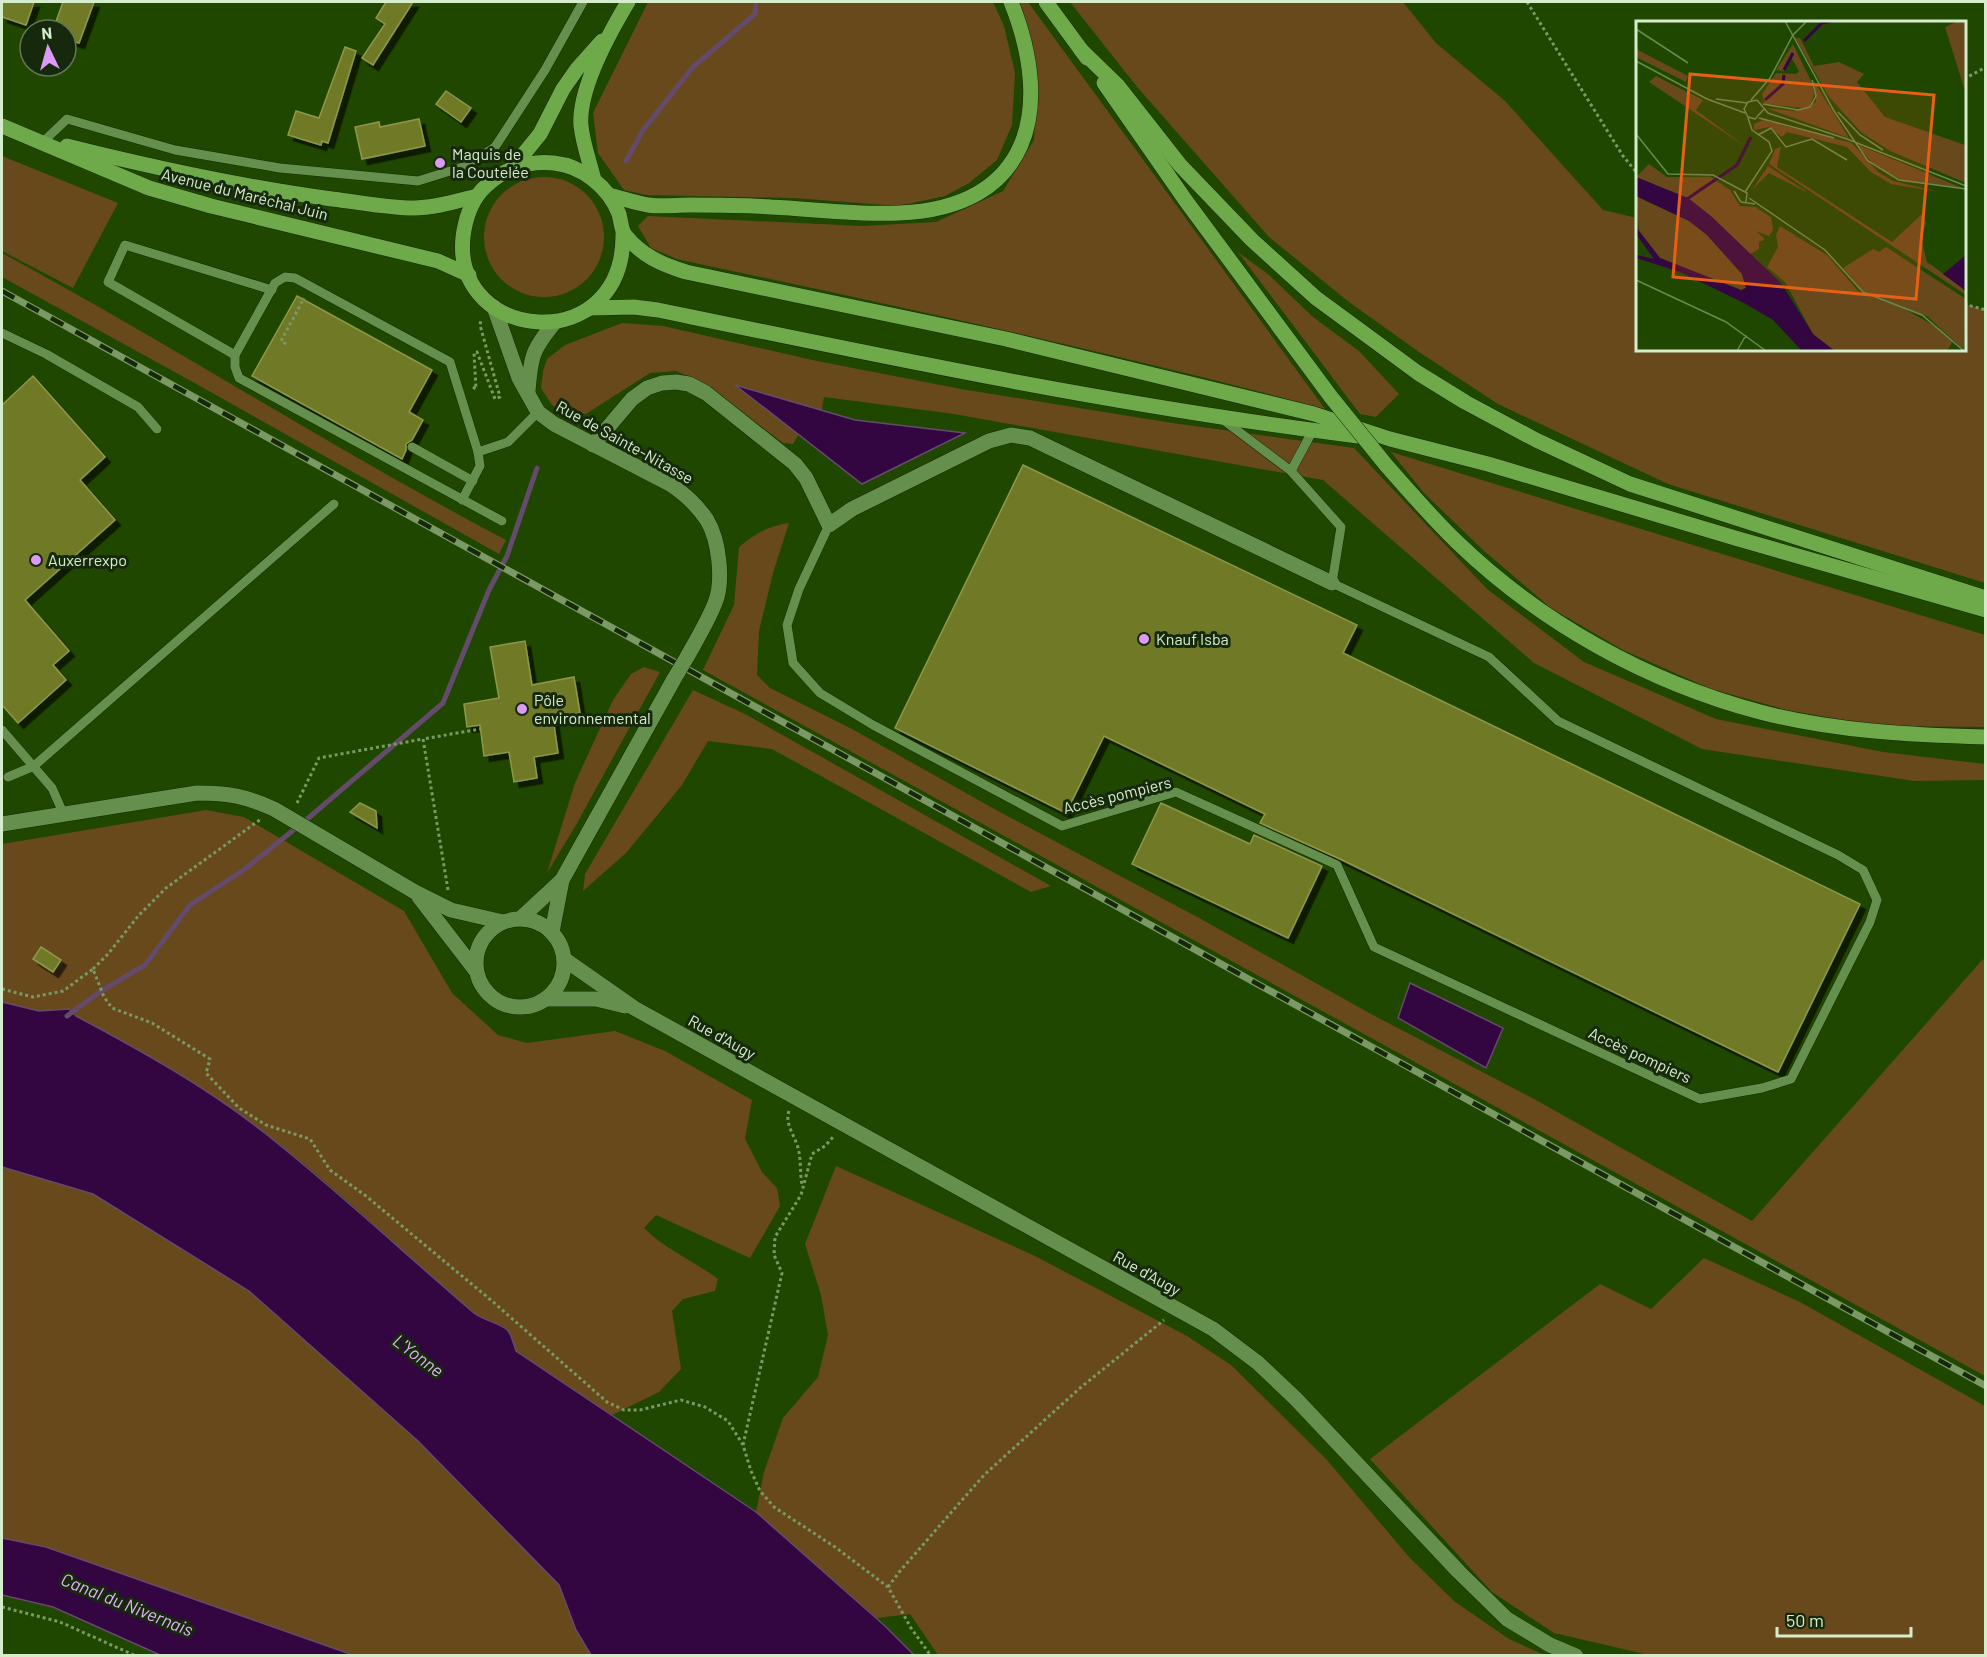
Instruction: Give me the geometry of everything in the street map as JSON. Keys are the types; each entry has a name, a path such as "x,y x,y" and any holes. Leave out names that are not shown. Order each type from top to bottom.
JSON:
{"main road":[{"path":"594,180 581,126 582,107 587,88 610,32 628,2"},
{"path":"609,195 649,205 744,205 879,213 926,210 963,201 993,185 1012,163 1027,131 1031,86 1028,53 1011,2"},
{"path":"1046,2 1186,201 1331,397 1386,465 1437,522 1502,582 1585,639 1636,667 1706,696 1761,712 1880,732 1986,737"},
{"path":"513,167 540,134 563,89 577,69 610,32"},
{"path":"1081,50 1118,86 1180,165 1252,240 1316,298 1373,341 1465,402 1536,440 1630,484 1986,598"},
{"name":"Avenue du Maréchal Juin","path":"2,126 149,188 211,206 438,261 469,275"},
{"name":"Avenue du Maréchal Juin","path":"17,133 157,168 334,199 415,208 443,205 477,196"},
{"path":"534,162 556,163 576,169 594,180 609,195 618,213 624,250 613,283 590,308 579,315 555,322 533,322 512,317 494,307 479,292 469,275 462,248 465,220 477,196 500,174 513,167 534,162"},
{"path":"623,233 651,259 686,272 1006,339 1314,414 1390,439 1488,464 1986,610"},
{"path":"590,308 634,307 658,310 1011,382 1220,417 1390,439"}],"street":[{"name":"Rue de Sainte-Nitasse","path":"494,307 519,378 538,412 593,445 670,484 685,495 708,522 717,551 719,588 716,602 562,880"},
{"path":"528,391 530,363 534,349 555,322"},
{"path":"593,445 632,399 647,388 662,383 689,384 706,393 795,464 806,478 829,525 852,509 989,441 1011,435 1030,438 1332,583"},
{"path":"2,824 197,794 227,793 253,799 274,809 415,892 452,910 503,922"},
{"path":"521,918 562,880"},
{"path":"552,932 562,880"},
{"path":"415,892 476,971 482,985 491,996 503,1004 517,1007 532,1005 545,999 560,981 564,970 564,959 560,944 552,932 532,920 521,918 503,922 490,930 481,942 476,956 476,971"},
{"name":"Rue d'Augy","path":"564,959 634,1008 1213,1329 1280,1383 1459,1572 1507,1619 1550,1645 1576,1656"},
{"name":"Rue d'Augy","path":"545,999 596,999 634,1008"}],"lane":[{"path":"45,140 67,119 175,150 280,168 418,181 466,166 495,147 545,70 583,2"},
{"path":"235,355 108,282 125,245 272,290"},
{"path":"462,500 480,466 478,452 450,362 295,278 285,277 275,283 235,355 235,367 239,378 462,500 502,520"},
{"path":"2,333 46,354 138,407 157,429"},
{"path":"478,452 508,442 538,412"},
{"path":"1220,417 1291,471 1341,527 1332,583"},
{"path":"1291,471 1313,430"},
{"path":"412,447 472,481"},
{"path":"8,777 34,766 334,504"},
{"name":"Accès pompiers","path":"829,525 799,589 787,625 793,663 820,693 873,725 1062,826 1176,792 1187,796 1337,865 1374,947 1700,1099 1762,1088 1791,1079 1870,922 1877,900 1863,870 1838,855 1558,721 1489,657 1332,583"},
{"path":"2,730 52,788 64,815"}],"path":[{"path":"1527,2 1623,156 1636,172"},
{"path":"1966,78 1986,68"},
{"path":"286,344 281,341 305,296"},
{"path":"1966,304 1986,310"},
{"path":"467,384 476,389 474,353 477,352 495,399 500,397 480,325 481,317"},
{"path":"297,822 319,758 480,729"},
{"path":"423,739 452,910"},
{"path":"2,989 33,997 63,991 93,969 108,954 139,915 166,888 274,809"},
{"path":"93,969 104,997 112,1008 152,1023 210,1059 206,1073 238,1108 266,1125 310,1138 330,1170 366,1196 449,1267 498,1305 607,1402 624,1410 640,1410 681,1400 705,1407 728,1420 743,1445 760,1491 774,1508 835,1547 888,1587 910,1628 931,1656"},
{"path":"793,1097 787,1116 799,1150 803,1187"},
{"path":"743,1445 782,1273 774,1255 775,1237 801,1195 812,1154 825,1146 843,1124"},
{"path":"888,1587 984,1475 1080,1388 1177,1310"},
{"path":"2,1607 60,1622 136,1656"}],"shaded area":[{"path":"648,2 993,2 1004,26 1015,73 1012,125 997,160 969,183 945,196 898,206 794,198 646,195 624,190 598,153 593,113"},
{"path":"1015,2 1028,2 1325,409 1083,348 677,259 651,248 638,226 648,216 863,226 936,222 1003,191 1034,140 1036,86"},
{"path":"1070,2 1403,2 1436,43 1505,101 1603,210 1636,218 1636,351 1966,351 1966,304 1985,310 1985,583 1668,484 1498,404 1349,302 1269,237 1138,88"},
{"path":"2,156 118,203 73,288 2,251"},
{"path":"544,177 567,181 587,194 600,214 604,237 600,260 587,280 567,293 544,297 521,293 501,280 488,260 484,237 488,214 501,194 521,181"},
{"path":"1238,252 1269,275 1313,317 1359,351 1399,394 1376,417 1360,414"},
{"path":"2,253 442,506 506,540 499,554 2,277"},
{"path":"622,323 663,326 817,361 961,389 1172,423 1354,448 1487,589 1584,662 1716,719 1883,752 1985,764 1985,780 1914,781 1702,749 1534,663 1323,480 954,414 824,397 819,426 806,421 793,444 783,443 704,383 676,371 650,373 586,414 566,413 552,405 541,388 547,359 565,345"},
{"path":"1391,452 1985,635 1985,727 1880,726 1786,710 1709,688 1623,650 1551,608 1483,550 1424,493"},
{"path":"789,523 773,573 759,631 757,675 770,688 852,729 1371,1014 1534,1099 1752,1221 1983,959 1986,964 1985,1376 703,670 734,605 739,547 762,531"},
{"path":"644,667 660,672 547,873 575,783 613,700 631,674"},
{"path":"693,690 747,715 1051,886 1031,892 772,749 708,741 682,785 626,853 583,891 585,874"},
{"path":"206,810 244,817 404,911 452,993 498,1035 527,1043 615,1031 665,1051 752,1100 745,1139 762,1172 777,1188 780,1206 750,1258 656,1215 644,1228 661,1243 718,1279 715,1291 683,1299 672,1311 681,1369 659,1392 612,1415 516,1351 509,1331 501,1325 483,1320 321,1178 243,1116 197,1085 76,1016 69,1009 39,1011 2,1002 2,844"},
{"path":"836,1166 1035,1256 1187,1336 1231,1365 1327,1460 1409,1557 1454,1601 1509,1639 1544,1655 938,1655 910,1614 877,1618 756,1512 764,1472 783,1418 818,1377 828,1335 821,1295 805,1244"},
{"path":"2,1167 93,1194 249,1291 418,1441 559,1585 576,1630 591,1655 353,1655 46,1547 2,1538"},
{"path":"1704,1258 1800,1302 1985,1406 1985,1655 1653,1656 1554,1633 1492,1592 1370,1459 1600,1284 1651,1309"}],"water":[{"path":"735,385 855,420 965,433 862,484"},
{"path":"1410,983 1503,1028 1486,1068 1398,1018"},
{"name":"L'Yonne","path":"2,1002 39,1011 69,1009 76,1016 174,1071 244,1117 319,1178 474,1313 506,1329 516,1351 756,1512 885,1626 914,1655 591,1655 576,1630 559,1585 418,1441 249,1291 93,1194 2,1167"},
{"name":"Canal du Nivernais","path":"2,1538 46,1547 353,1655 160,1655 53,1607 2,1595"}],"building":[{"path":"2,2 34,2 28,18 18,18 18,22 2,17"},
{"path":"63,2 94,2 79,43 78,18 57,18"},
{"path":"386,2 413,2 373,65 362,58 385,24 376,18"},
{"path":"345,47 356,51 328,143 322,141 321,145 288,135 296,111 319,118"},
{"path":"446,91 471,108 461,122 436,104"},
{"path":"419,119 425,146 362,159 355,127 379,122 380,127"},
{"path":"297,296 432,370 409,412 423,420 412,440 406,444 402,459 252,376"},
{"name":"Auxerrexpo","path":"33,376 105,457 80,480 115,520 25,600 69,651 53,665 66,680 18,723 2,705 2,405"},
{"path":"1023,465 1357,625 1343,653 1860,904 1778,1072 1340,859 1260,823 1265,814 1104,736 1066,813 895,728"},
{"name":"Pôle environnemental","path":"525,641 532,685 574,677 580,713 553,718 558,753 534,757 537,778 514,782 509,752 484,756 480,725 467,727 464,704 499,698 490,647"},
{"path":"360,803 376,811 377,828 350,812"},
{"path":"1161,803 1250,844 1254,835 1322,866 1288,938 1132,864"},
{"path":"41,947 61,960 53,972 33,959"}],"waterway":[{"path":"626,161 643,130 693,67 755,14 756,2"},
{"path":"67,1016 101,991 145,965 190,905 245,869 443,703 489,590 507,556 537,468"}],"railway":[{"path":"2,291 1986,1386"}],"place":[{"name":"Maquis de la Coutelée","path":"440,163"},
{"name":"Auxerrexpo","path":"36,560"},
{"name":"Knauf Isba","path":"1144,639"},
{"name":"Pôle environnemental","path":"522,709"}]}
